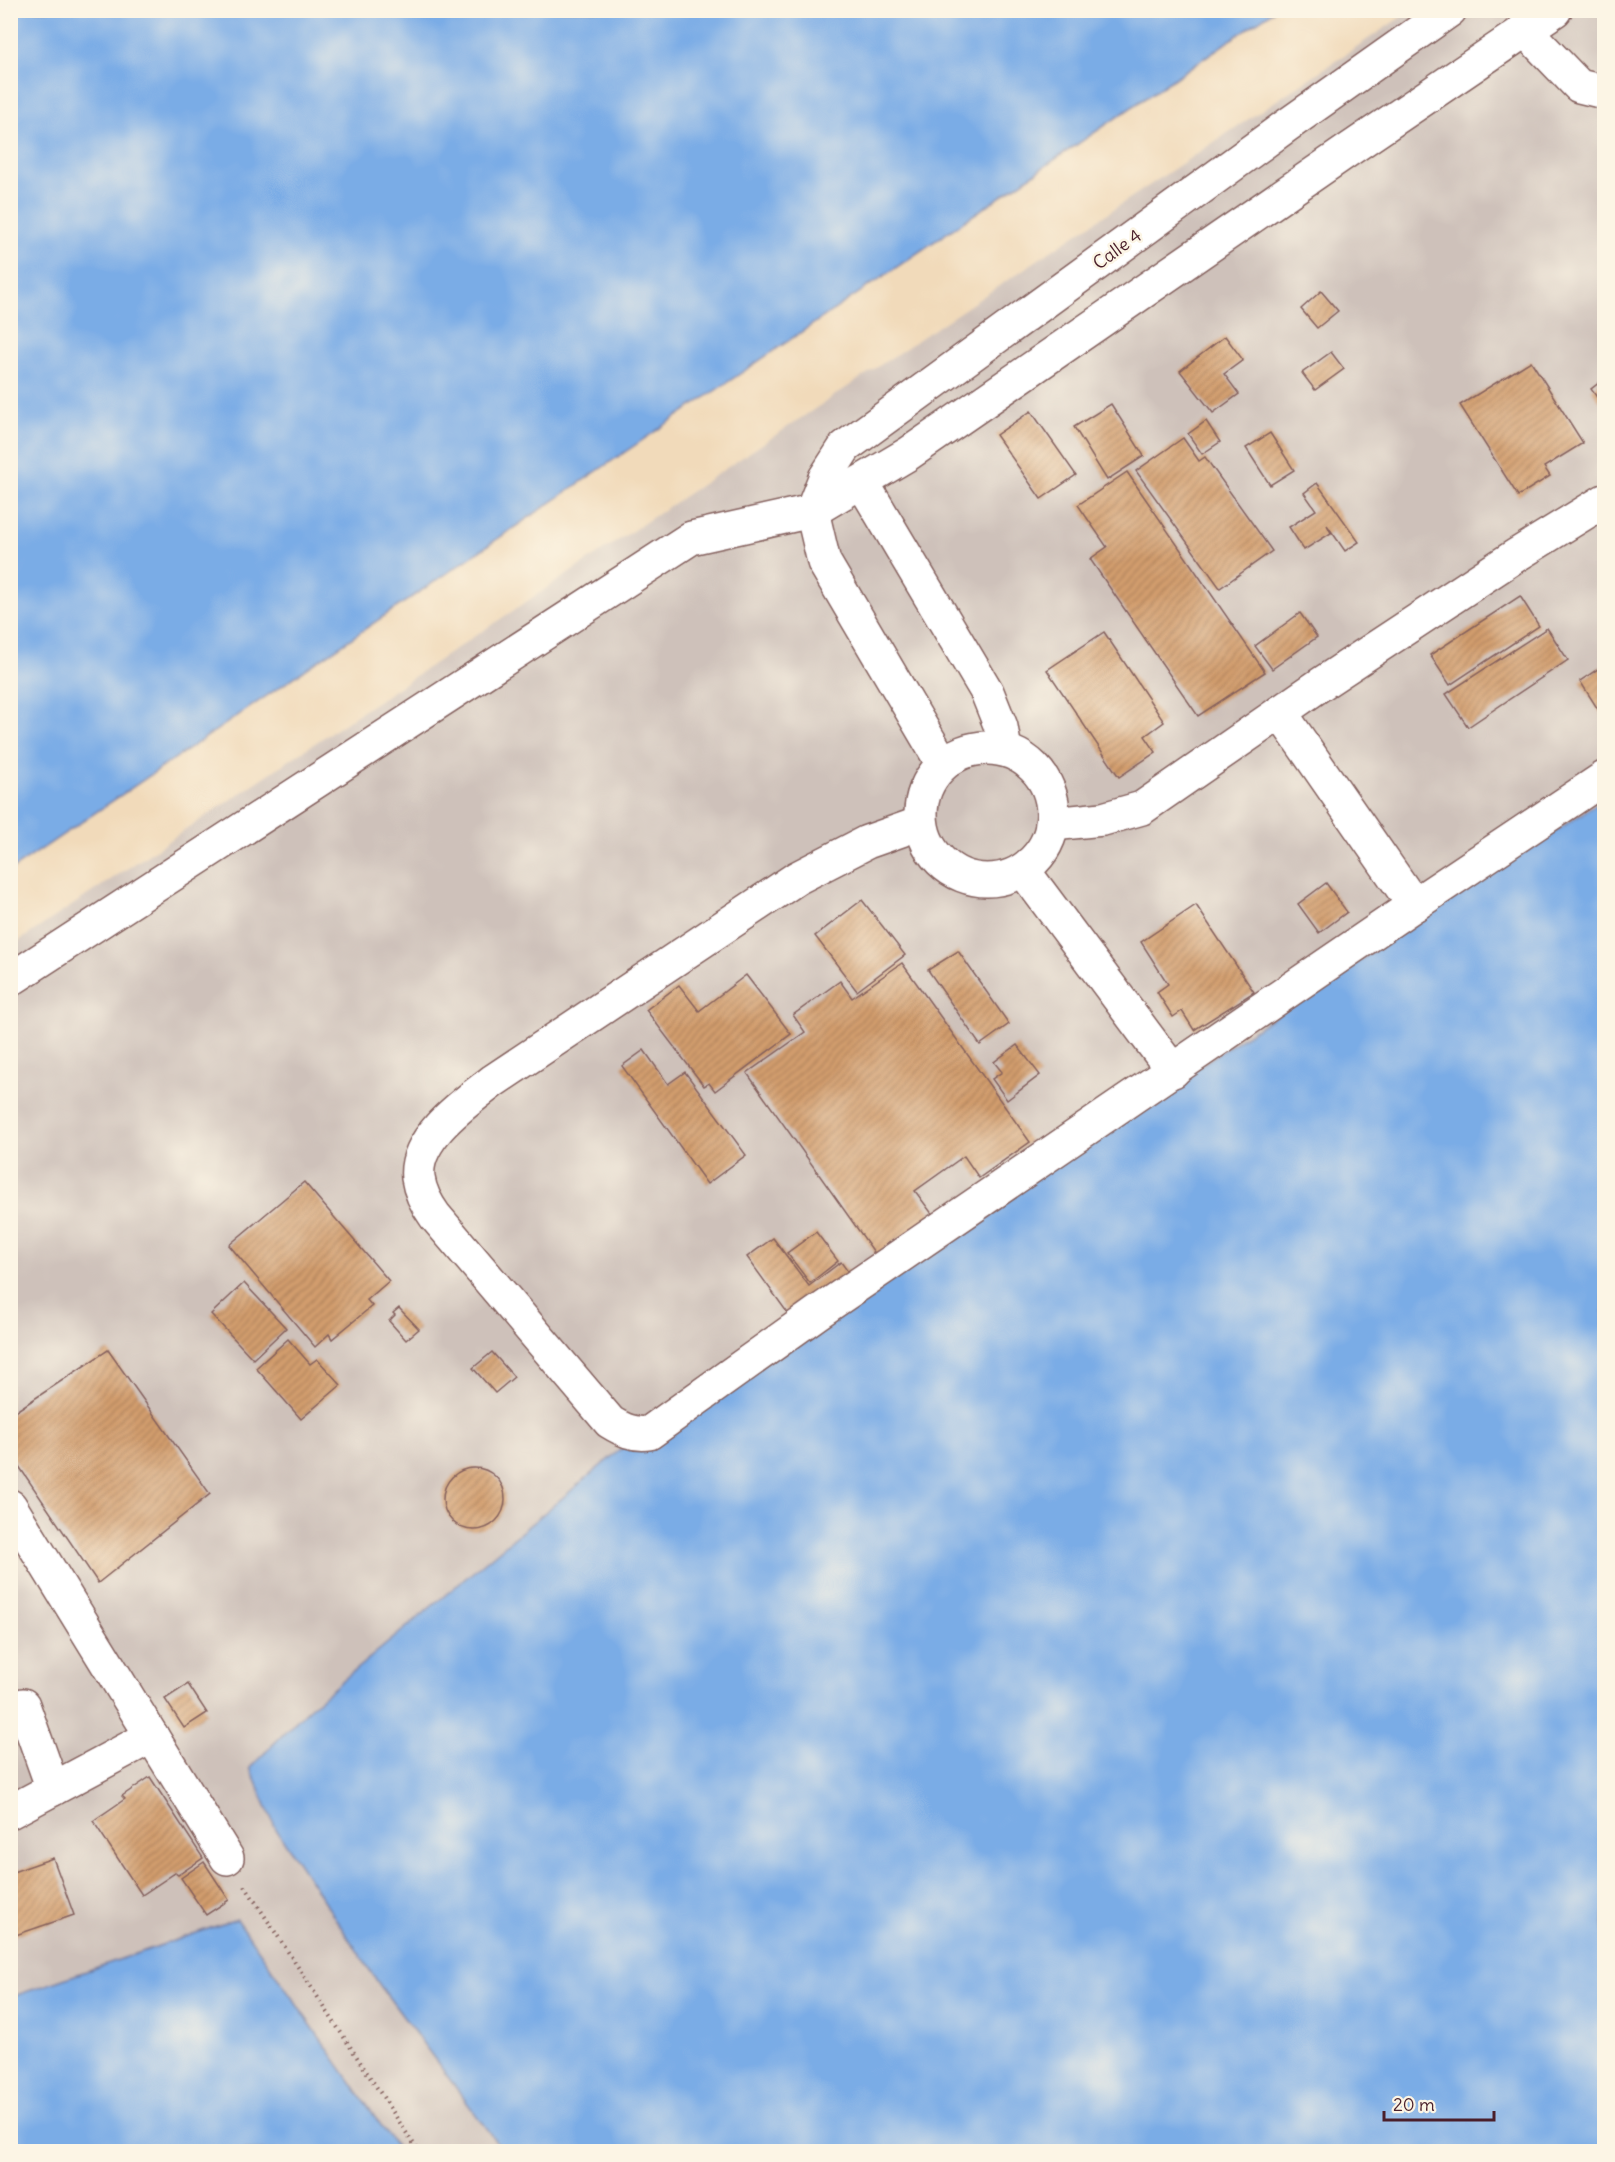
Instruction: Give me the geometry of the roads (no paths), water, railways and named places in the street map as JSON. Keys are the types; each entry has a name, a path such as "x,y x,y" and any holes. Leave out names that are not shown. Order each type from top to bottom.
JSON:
{"lane":[{"name":"Calle 4","path":"812,512 825,478 845,447 1286,126 1450,10"},
{"path":"10,980 691,538 812,512 918,447 1524,29 1555,10"},
{"path":"1524,29 1579,86 1605,92"},
{"path":"862,482 987,692 1001,727 1005,750"},
{"path":"1052,824 1103,819 1142,808 1280,712 1515,556 1605,501"},
{"path":"812,512 824,562 943,764"},
{"path":"1280,712 1413,905"},
{"path":"972,749 1005,750 1023,758 1047,787 1053,805 1052,824 1047,842 1037,858 1023,870 1006,878 987,880 968,878 951,870 937,857 927,842 921,823 924,791 932,776 956,754 972,749"},
{"path":"921,823 867,842 787,885 493,1081 457,1110 430,1137 420,1158 417,1177 424,1198 435,1216 610,1422 621,1428 638,1434 649,1433 816,1313 1413,905 1605,778"},
{"path":"1023,870 1173,1071"},
{"path":"10,1506 226,1858"},
{"path":"23,1705 53,1789"},
{"path":"10,1812 152,1736"}],"water":[{"path":"11,10 1273,10 1273,11 11,870"},
{"path":"1604,799 1604,2151 503,2151 381,1987 276,1829 250,1768 307,1710 627,1444"},
{"path":"237,1919 399,2151 11,2151 11,1997"}]}
